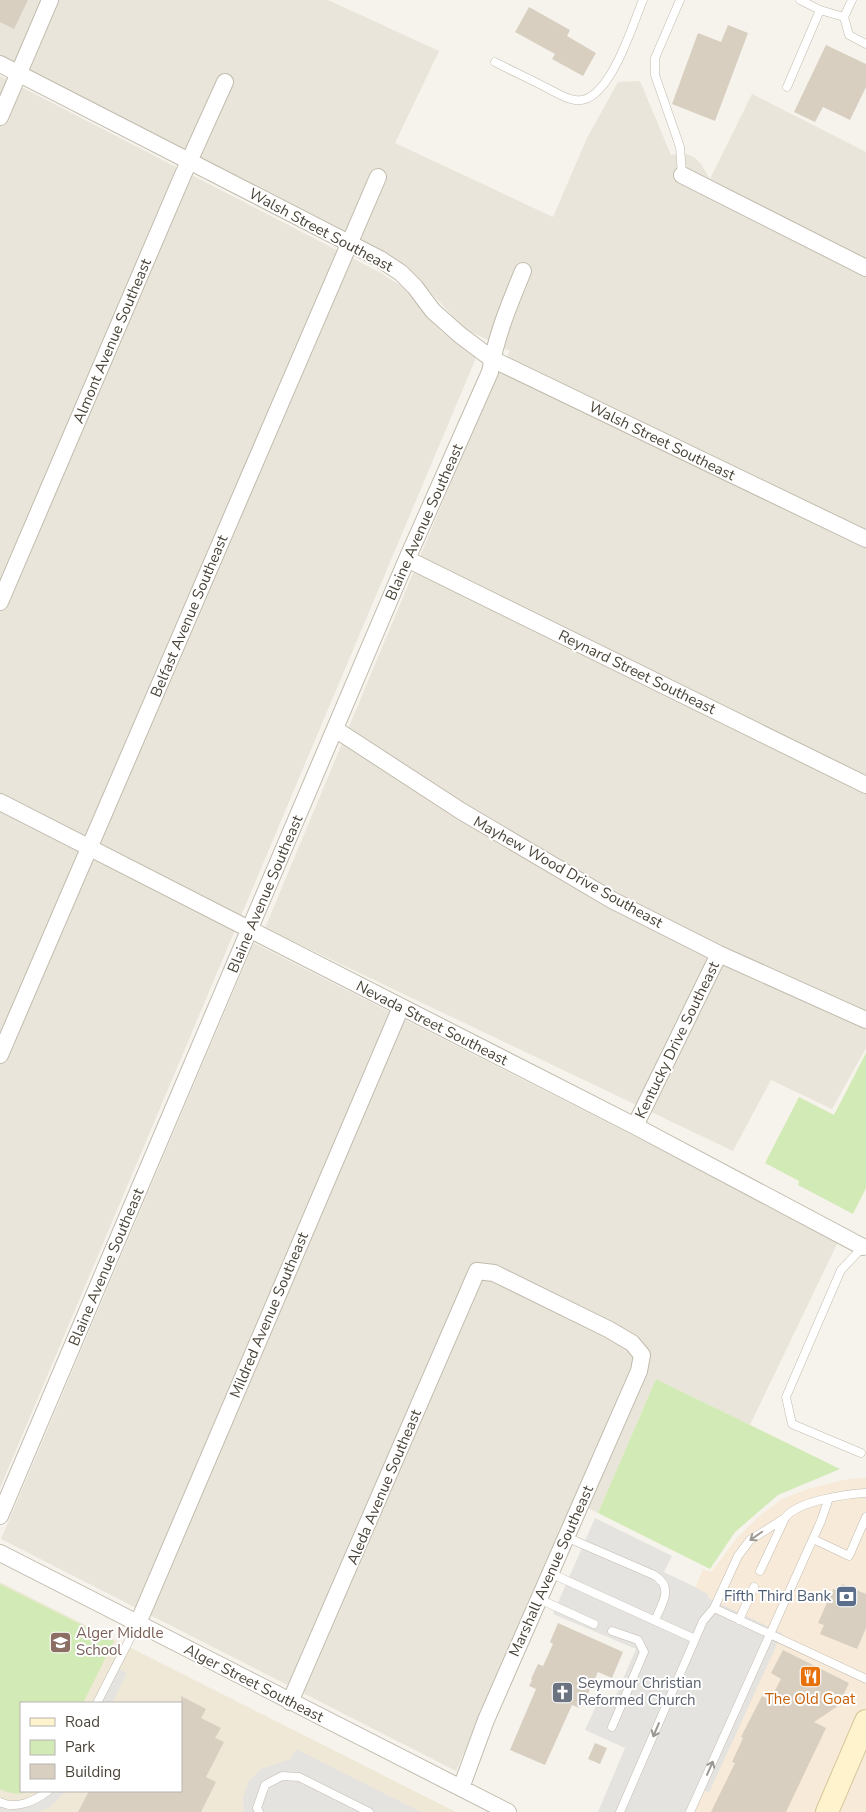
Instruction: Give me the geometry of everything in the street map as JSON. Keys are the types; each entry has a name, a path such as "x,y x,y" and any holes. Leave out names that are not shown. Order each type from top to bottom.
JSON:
{"main road":[{"path":"827,1812 866,1721"}],"street":[{"path":"0,117 50,0"},
{"name":"Walsh Street Southeast","path":"0,64 380,258 401,273 415,287 433,311 460,335 492,359 866,539"},
{"name":"Almont Avenue Southeast","path":"0,602 225,82"},
{"path":"682,175 866,268"},
{"name":"Belfast Avenue Southeast","path":"0,1055 378,177"},
{"name":"Blaine Avenue Southeast","path":"0,1516 407,559 490,372 494,347 504,316 523,271"},
{"name":"Reynard Street Southeast","path":"407,559 866,785"},
{"name":"Mayhew Wood Drive Southeast","path":"335,729 461,811 612,900 719,954 866,1020"},
{"name":"Nevada Street Southeast","path":"0,802 865,1244"},
{"name":"Kentucky Drive Southeast","path":"635,1126 719,954"},
{"name":"Mildred Avenue Southeast","path":"138,1624 401,1007"},
{"name":"Marshall Avenue Southeast","path":"461,1788 486,1720 639,1371 642,1355 632,1343 608,1329 494,1273 477,1271"},
{"name":"Aleda Avenue Southeast","path":"290,1702 477,1271"},
{"name":"Alger Street Southeast","path":"0,1553 508,1812"}],"lane":[{"path":"495,62 576,101 592,96 606,82 620,59 643,0"},
{"path":"680,0 655,58 655,67 680,147 682,175"},
{"path":"800,0 820,10 844,18"},
{"path":"852,0 844,18 849,35 866,44"},
{"path":"787,88 820,10"},
{"path":"861,1453 792,1424 786,1397 841,1270 865,1244"},
{"path":"760,1571 789,1512 820,1500 866,1493"},
{"path":"690,1812 771,1634 829,1498"},
{"path":"813,1539 849,1556 866,1517"},
{"path":"620,1812 703,1621 714,1608 738,1556 750,1540 785,1518"},
{"path":"566,1537 661,1579 665,1586 665,1598 655,1620"},
{"path":"550,1573 695,1639"},
{"path":"739,1620 754,1587"},
{"path":"539,1599 594,1624"},
{"path":"714,1608 866,1679"},
{"path":"98,1702 138,1624"},
{"path":"612,1631 638,1640 644,1652 612,1727"},
{"path":"259,1812 258,1808 266,1784 282,1776 299,1777 369,1812"},
{"path":"0,1802 5,1805 18,1805 35,1800 47,1792"}],"shaded area":[{"path":"0,0 328,0 439,51 395,143 553,217 587,138 618,82 640,81 671,155 684,153 694,157 701,164 710,179 752,94 866,152 866,1048 832,1109 771,1080 733,1151 265,928 489,391 510,351 465,329 405,265 313,215 0,56"},
{"path":"0,76 381,273 414,294 442,332 476,358 0,1488"},
{"path":"254,943 839,1240 750,1425 656,1379 598,1513 575,1502 456,1771 1,1539"},
{"path":"866,1478 866,1812 600,1812 703,1569 711,1572 737,1538 758,1517 782,1499 808,1489 848,1479"},
{"path":"595,1518 672,1556 664,1572 709,1595 708,1598 782,1633 709,1793 704,1790 695,1812 598,1812 625,1748 585,1730 600,1697 613,1702 636,1649 553,1614"},
{"name":"Alger Middle School","path":"0,1582 456,1812 0,1812"},
{"path":"116,1667 127,1673 112,1702 98,1702"},
{"path":"296,1749 421,1812 244,1812 243,1797 249,1781 261,1769 291,1759"},
{"path":"46,1792 65,1792 50,1807 37,1812 0,1812 0,1802 18,1805"}],"green space":[{"path":"866,1053 866,1188 853,1214 798,1185 799,1181 765,1163 799,1097 834,1115"},
{"path":"656,1379 840,1469 778,1495 735,1532 710,1569 598,1513"},
{"path":"0,1584 114,1641 84,1702 20,1702 20,1792 24,1792 18,1794 0,1789"}],"building":[{"path":"0,0 28,0 14,29 0,22"},
{"path":"529,7 570,30 567,36 596,53 583,76 552,59 555,54 515,32"},
{"path":"728,25 748,33 715,121 672,104 698,33 721,42"},
{"path":"826,45 866,64 866,87 850,120 823,107 815,122 794,112"},
{"path":"842,1584 866,1594 866,1628 857,1649 820,1634 824,1625 818,1623 833,1589 839,1591"},
{"name":"Seymour Christian Reformed Church","path":"558,1623 623,1652 612,1678 598,1672 579,1708 572,1705 545,1765 510,1750 536,1689 529,1686 531,1679 538,1664 543,1666 553,1644 550,1642"},
{"path":"783,1650 849,1683 838,1706 814,1722 826,1728 786,1812 711,1812 735,1763 732,1762 743,1738 741,1737 762,1696 770,1700 781,1679 771,1673"},
{"path":"181,1696 206,1709 201,1718 221,1728 215,1738 224,1742 206,1777 216,1782 201,1812 78,1812 88,1792 182,1792"},
{"path":"595,1743 607,1748 600,1764 588,1759"}],"place":[{"name":"Fifth Third Bank","path":"847,1596"},
{"name":"Alger Middle School","path":"60,1642"},
{"name":"The Old Goat","path":"810,1676"},
{"name":"Seymour Christian Reformed Church","path":"562,1692"}]}
